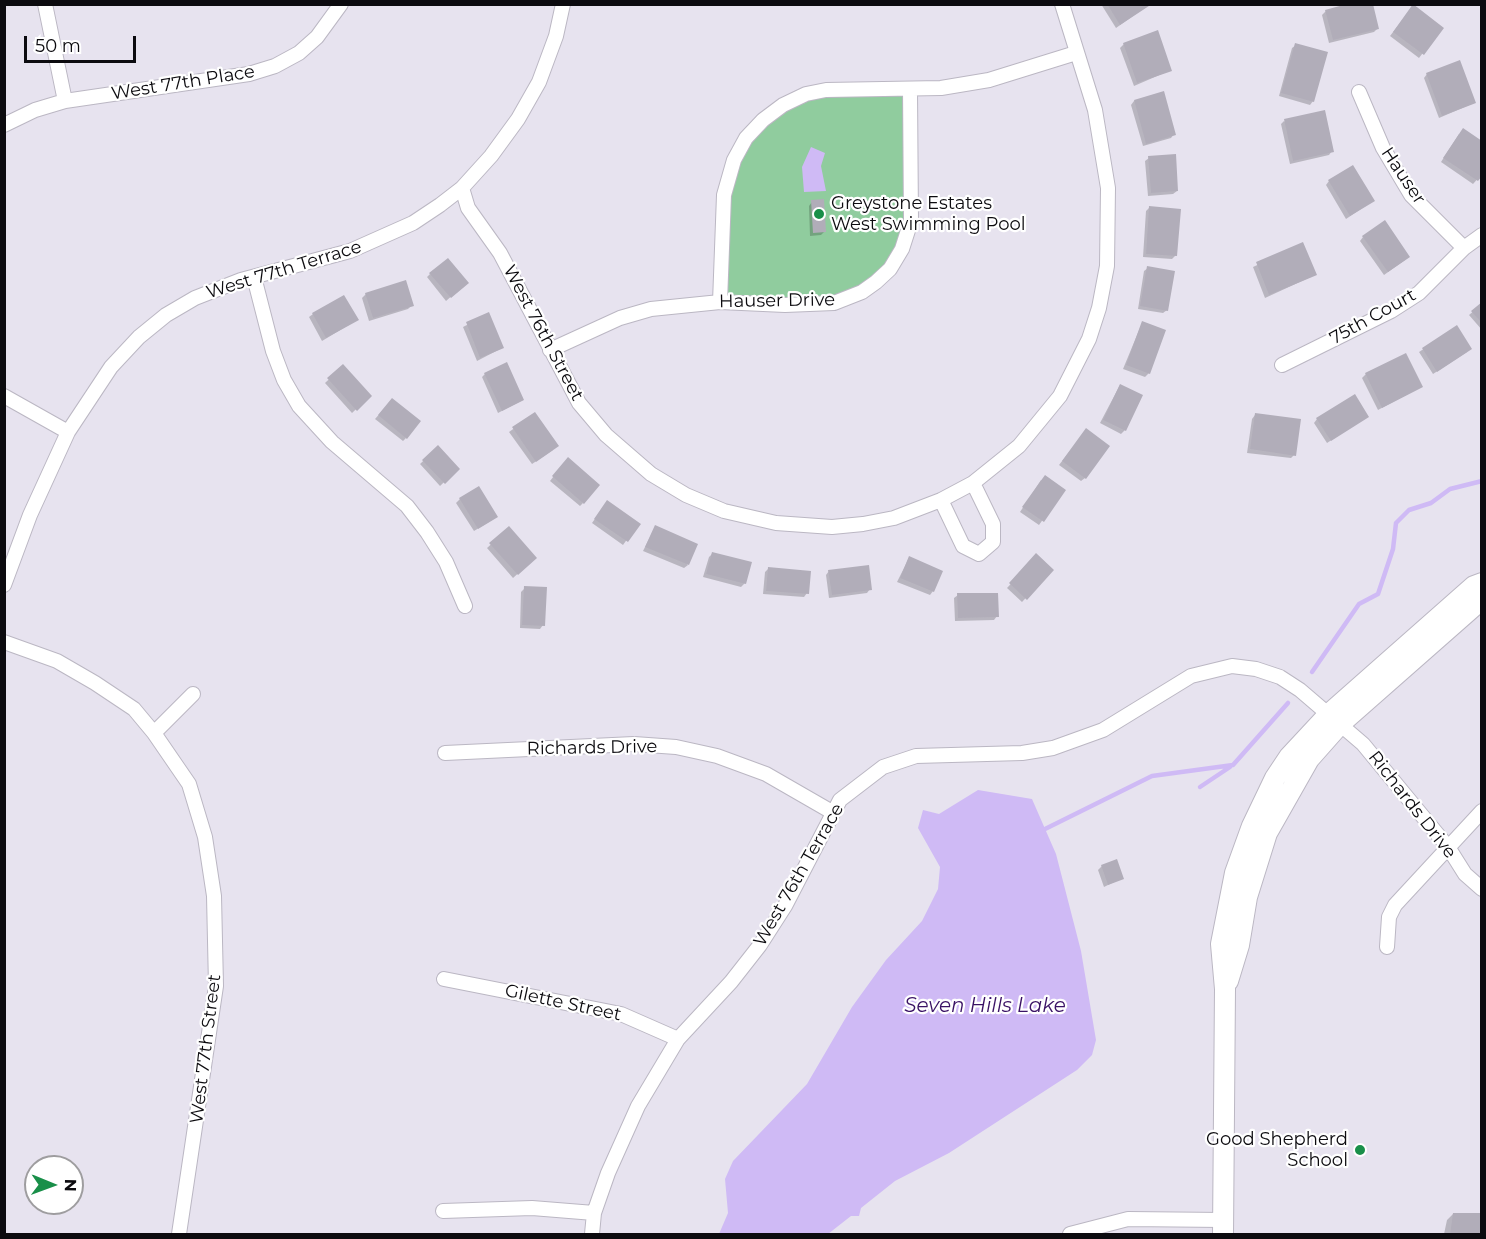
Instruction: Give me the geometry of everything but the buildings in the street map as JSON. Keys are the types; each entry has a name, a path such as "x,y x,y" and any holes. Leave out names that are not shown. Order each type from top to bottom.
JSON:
{"main road":[{"path":"1334,719 1474,586 1482,583"},
{"path":"1223,1227 1225,989 1221,944 1227,905 1242,849 1275,778 1289,757 1482,599"}],"street":[{"path":"45,4 65,102"},
{"name":"West 77th Place","path":"4,125 35,110 65,102 249,74 275,66 299,53 317,37 341,4"},
{"name":"West 77th Terrace","path":"4,585 30,515 69,432 111,367 139,337 166,315 195,298 254,277 332,257 381,239 413,223 462,188 491,156 518,119 539,82 556,36 563,4"},
{"name":"West 76th Street","path":"462,188 468,208 500,253 579,403 606,435 651,474 686,495 724,511 776,523 832,527 894,518 941,500 973,483 1019,446 1060,396 1085,349 1099,308 1107,266 1108,188 1095,110 1062,4"},
{"path":"720,302 724,195 734,160 746,138 763,120 783,105 806,94 847,88 941,88 989,80 1076,53"},
{"name":"Hauser Drive","path":"550,350 620,318 651,309 720,302 785,305 834,303 862,292 890,269 903,249 911,221 910,89"},
{"name":"Hauser","path":"1359,92 1383,148 1412,195 1464,248"},
{"name":"75th Court","path":"1282,364 1391,311 1419,293 1464,248 1482,235"},
{"path":"254,277 273,351 284,380 299,406 332,442 407,506 428,532 446,562 465,606"},
{"path":"4,396 69,432"},
{"path":"941,500 963,546 979,554 993,542 993,524 973,483"},
{"name":"West 77th Street","path":"4,642 57,662 95,683 134,709 154,732 189,784 205,837 214,896 216,986 179,1234"},
{"name":"West 76th Terrace","path":"592,1234 594,1213 608,1173 638,1106 678,1039 731,982 760,945 785,906 832,812 853,788 883,767 916,756 1022,753 1081,740 1125,717 1191,676 1212,669 1232,666 1256,669 1280,677 1334,719"},
{"path":"154,732 193,694"},
{"name":"Richards Drive","path":"1334,719 1364,744 1448,847 1465,874 1482,889"},
{"name":"Richards Drive","path":"445,753 634,744 676,747 717,756 766,774 832,812"},
{"path":"1387,947 1389,917 1395,905 1482,811"},
{"name":"Gilette Street","path":"444,979 621,1014 678,1039"},
{"path":"443,1211 531,1208 594,1213"},
{"path":"1070,1234 1128,1220 1223,1227"}],"green space":[{"path":"910,89 911,199 902,249 848,299 720,302 724,195 746,138 806,94"}],"water":[{"path":"811,147 825,153 821,166 826,191 804,192 802,167"},
{"name":"Seven Hills Lake","path":"978,790 1032,799 1056,854 1081,951 1096,1040 1092,1055 1077,1070 949,1153 895,1181 861,1208 859,1216 851,1216 828,1234 719,1234 728,1213 725,1179 733,1161 807,1084 852,1007 886,960 922,921 938,889 940,867 918,828 923,810 939,814"}],"waterway":[{"path":"1312,672 1359,604 1378,594 1393,549 1396,523 1409,510 1431,503 1450,489 1482,481"},
{"path":"1045,829 1152,776 1233,765 1288,703"},
{"path":"1200,787 1230,767"}],"place":[{"name":"Greystone Estates West Swimming Pool","path":"819,214"},
{"name":"Good Shepherd School","path":"1360,1150"}]}
